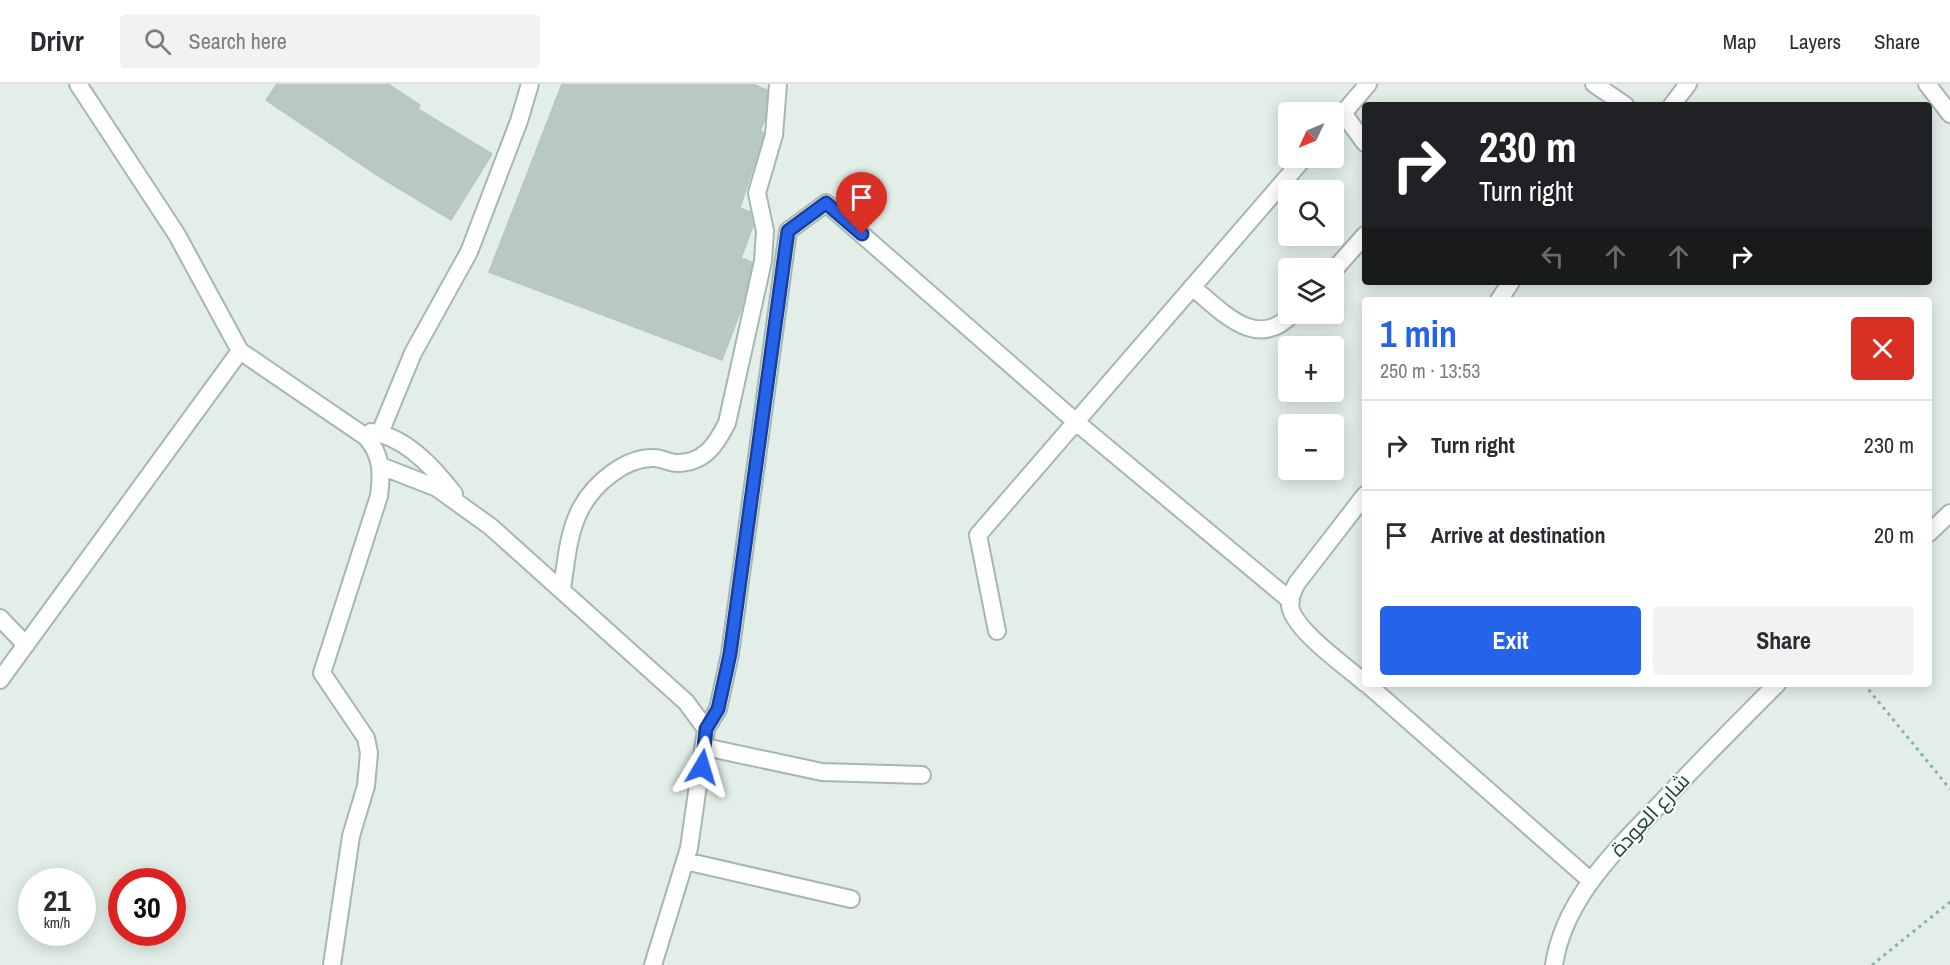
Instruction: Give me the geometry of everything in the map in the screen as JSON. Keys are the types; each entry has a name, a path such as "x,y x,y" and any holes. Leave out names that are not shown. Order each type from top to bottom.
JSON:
{"street":[{"path":"78,84 177,235 240,351 356,430 374,446 381,466 379,496 322,673 366,738 369,753 366,786 351,836 332,965"},
{"path":"380,433 413,353 469,252 519,121 530,84"},
{"path":"562,589 572,531 581,507 596,489 612,473 629,463 654,458 675,463 693,461 717,443 727,423 763,261 765,231 757,193 774,135 778,84"},
{"path":"1344,111 1368,84"},
{"path":"1594,84 1621,102"},
{"path":"1674,102 1688,84"},
{"path":"1927,84 1950,114"},
{"path":"1344,124 1362,140"},
{"path":"997,631 978,535 1295,168"},
{"path":"653,965 685,861 705,747 706,729 718,709 730,654 788,231 826,203 1076,422 1291,601"},
{"path":"1344,259 1362,238"},
{"path":"1192,287 1245,327 1261,331 1274,328 1279,324"},
{"path":"0,680 240,351"},
{"path":"356,430 380,433 403,444 421,458 464,506"},
{"path":"381,466 437,488 464,506 562,589 686,702 706,729"},
{"path":"1362,499 1297,583 1291,601 1295,619 1305,631 1362,680"},
{"path":"1932,530 1950,513"},
{"path":"0,618 26,645"},
{"path":"1371,687 1592,881"},
{"name":"شارع العودة","path":"1554,965 1556,950 1567,924 1592,881 1656,807 1774,687"},
{"path":"705,747 822,772 922,775"},
{"path":"685,861 851,899"}],"path":[{"path":"1866,687 1950,789"},
{"path":"1872,965 1950,902"}],"building":[{"path":"277,84 388,84 420,105 418,109 492,154 451,220 380,177 266,100"},
{"path":"562,84 753,84 767,90 765,119 760,131 764,133 740,208 750,212 753,226 741,258 752,262 742,307 722,360 489,272"}],"route":[{"path":"702,767 706,729 718,709 730,654 788,231 826,203 862,234"}]}
